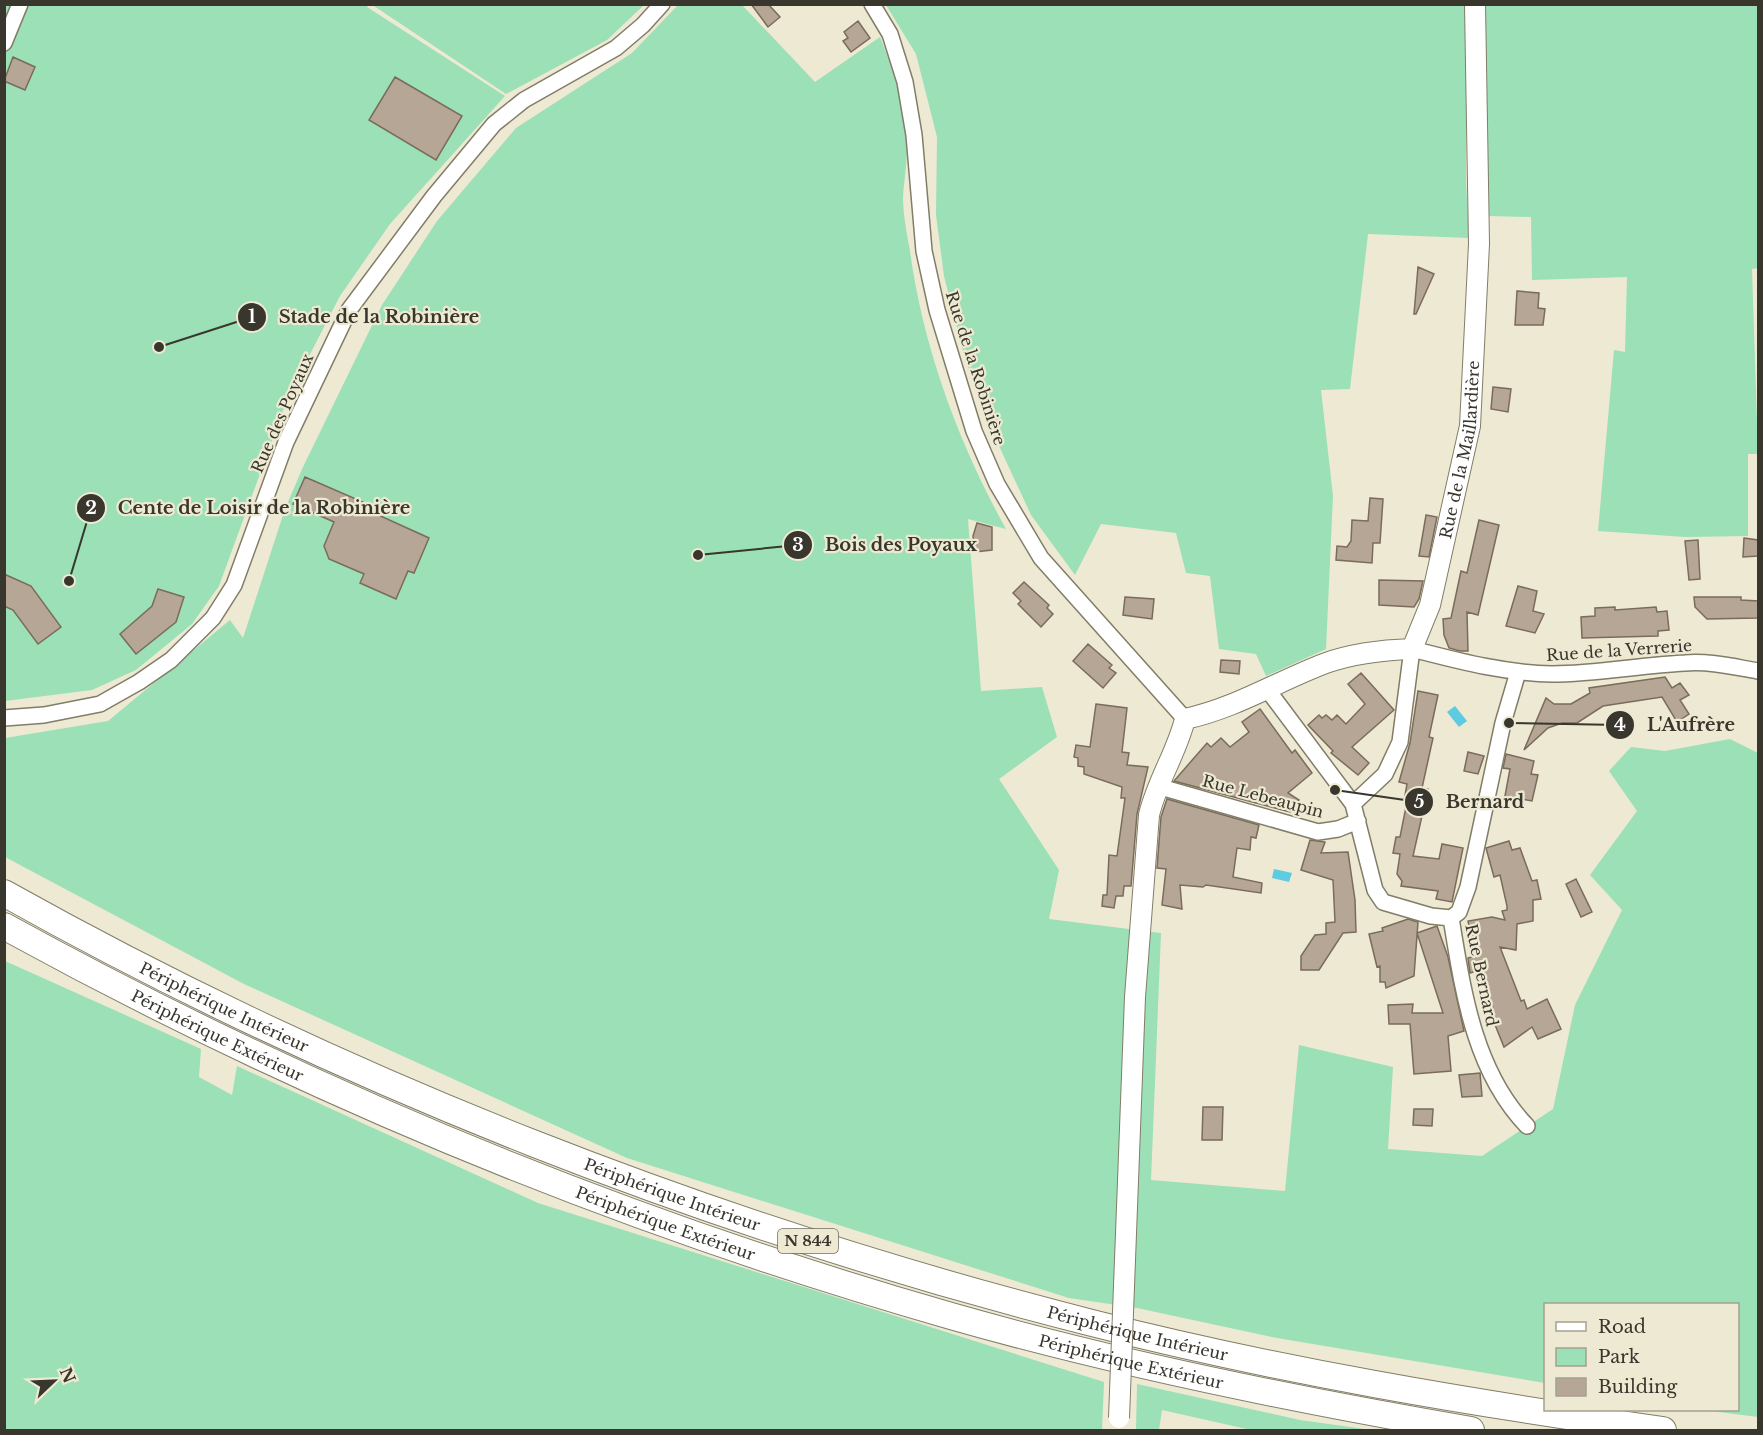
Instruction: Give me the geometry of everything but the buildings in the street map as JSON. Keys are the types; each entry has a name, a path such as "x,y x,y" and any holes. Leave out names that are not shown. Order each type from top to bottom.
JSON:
{"highway":[{"name":"Périphérique Intérieur","path":"4,893 188,989 391,1084 560,1154 827,1248 1009,1301 1249,1359 1480,1403 1664,1431"},
{"name":"Périphérique Extérieur","path":"4,926 169,1013 393,1117 587,1196 740,1250 953,1317 1137,1364 1314,1402 1471,1431"}],"street":[{"path":"4,43 20,4"},
{"name":"Rue des Poyaux","path":"4,718 44,715 100,704 139,682 171,660 213,618 234,585 286,442 349,310 435,196 494,124 524,100 616,48 643,25 662,4"},
{"name":"Rue de la Robinière","path":"872,4 890,34 905,82 915,135 924,251 937,310 974,431 997,484 1041,558 1185,719"},
{"name":"Rue de la Maillardière","path":"1412,649 1430,605 1470,426 1479,244 1475,4"},
{"path":"1119,1424 1136,977 1149,815 1157,786 1178,745 1185,719 1215,712 1326,663 1352,655 1412,649 1400,742 1385,774 1353,804"},
{"name":"Rue de la Verrerie","path":"1412,649 1478,667 1518,672 1616,670 1686,663 1724,665 1758,671"},
{"path":"1451,918 1459,912 1468,887 1503,723 1518,672"},
{"name":"Rue Bernard","path":"1267,689 1353,804 1375,890 1383,903 1431,916 1451,918 1460,975 1480,1048 1499,1092 1508,1106 1527,1126"},
{"name":"Rue Lebeaupin","path":"1157,786 1318,832 1338,830 1358,821"}],"green space":[{"path":"371,4 644,5 607,40 506,94"},
{"path":"4,5 368,5 367,7 505,96 390,224 340,296 288,397 219,586 192,624 136,670 92,690 5,701"},
{"path":"678,5 742,5 815,82 880,37 902,105 907,147 903,197 905,224 924,323 958,429 1006,529 968,519 981,691 1042,687 1057,737 999,779 1059,870 1049,919 1161,933 1151,1180 1285,1191 1299,1045 1393,1067 1388,1149 1482,1156 1553,1109 1575,1005 1622,910 1590,875 1637,811 1609,771 1631,747 1665,751 1730,739 1758,753 1758,1417 1711,1411 1739,1411 1739,1303 1544,1303 1544,1383 1277,1338 1137,1308 1069,1298 627,1158 244,984 5,857 5,738 108,721 230,620 243,638 285,509 303,467 382,305 437,221 516,128 632,53"},
{"path":"886,5 1466,5 1466,181 1469,238 1368,234 1350,389 1321,390 1333,496 1326,649 1266,676 1256,654 1219,649 1210,576 1186,573 1176,533 1101,524 1075,575 1031,515 994,435 965,359 944,276 936,215 937,137 916,54"},
{"path":"1482,5 1758,5 1758,268 1752,269 1758,454 1748,454 1748,536 1685,537 1598,531 1614,350 1625,352 1627,277 1532,280 1531,217 1488,216"},
{"path":"5,961 201,1049 199,1077 232,1095 237,1066 538,1203 1104,1382 1102,1430 5,1430"},
{"path":"1137,1384 1300,1420 1372,1430 1251,1430 1162,1410 1159,1430 1136,1430"}],"water":[{"path":"1455,706 1467,721 1459,727 1447,712"},
{"path":"1274,869 1292,873 1289,882 1272,878"}],"place":[{"name":"Stade de la Robinière","path":"159,347"},
{"name":"Bois des Poyaux","path":"698,555"},
{"name":"Cente de Loisir de la Robinière","path":"69,581"},
{"name":"L'Aufrère","path":"1509,723"},
{"name":"Bernard","path":"1335,790"}]}
